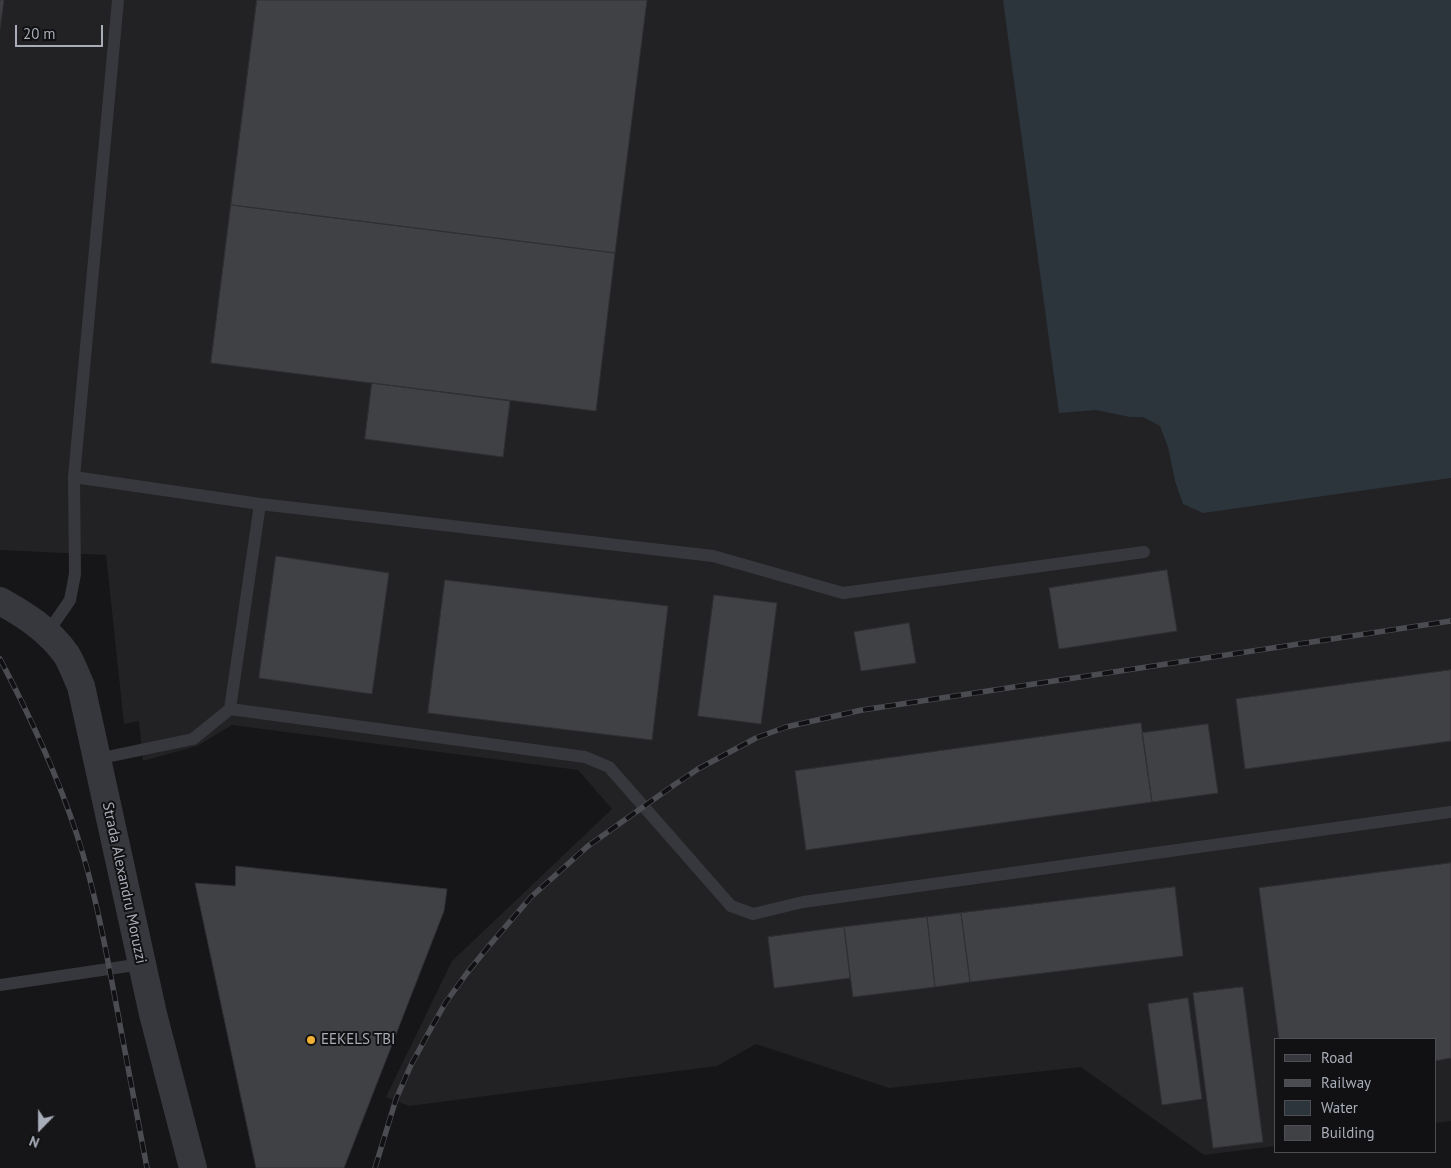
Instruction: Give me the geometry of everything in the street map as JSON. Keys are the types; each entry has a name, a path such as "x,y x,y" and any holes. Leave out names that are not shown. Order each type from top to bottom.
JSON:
{"street":[{"name":"Strada Alexandru Moruzzi","path":"0,601 48,632 67,656 81,686 153,1014 193,1168"}],"lane":[{"path":"48,632 70,600 75,574 74,477 118,0"},
{"path":"74,477 260,504 714,556 843,593 1144,552"},
{"path":"97,758 193,739 230,709 260,504"},
{"path":"230,709 585,757 609,767 731,906 753,914 803,902 1451,812"},
{"path":"0,984 142,964"}],"shaded area":[{"path":"0,0 1451,0 1451,1121 1436,1123 1436,1038 1274,1038 1274,1146 1204,1155 1081,1067 889,1088 756,1044 717,1066 409,1106 386,1097 452,961 612,809 578,770 232,725 197,746 143,761 139,721 124,724 106,555 0,550"}],"water":[{"path":"1003,0 1451,0 1451,478 1203,513 1183,504 1175,481 1168,447 1160,426 1143,417 1130,417 1096,410 1059,413"}],"building":[{"path":"0,0 4,0 0,29"},
{"path":"257,0 647,0 615,253 231,205"},
{"path":"231,205 615,253 596,411 211,363"},
{"path":"372,383 510,401 503,457 365,439"},
{"path":"276,556 389,573 372,694 259,678"},
{"path":"1167,570 1177,631 1059,649 1049,588"},
{"path":"445,580 668,606 652,740 428,713"},
{"path":"714,595 777,603 761,724 698,716"},
{"path":"909,623 916,663 861,671 854,632"},
{"path":"1451,670 1451,741 1245,769 1236,699"},
{"path":"1141,723 1152,802 806,850 795,771"},
{"path":"1208,724 1218,793 1152,802 1142,733"},
{"path":"1451,863 1451,1058 1436,1061 1436,1038 1279,1038 1259,888"},
{"name":"EEKELS TBI","path":"236,866 447,889 444,911 344,1168 256,1168 195,883 235,886"},
{"path":"1175,887 1183,956 970,982 961,913"},
{"path":"961,913 970,982 935,987 927,917"},
{"path":"927,917 935,987 853,997 844,927"},
{"path":"844,927 850,978 774,988 768,937"},
{"path":"1243,987 1263,1142 1213,1148 1193,993"},
{"path":"1188,998 1202,1099 1162,1105 1148,1004"}],"railway":[{"path":"375,1168 396,1099 411,1065 446,1002 488,947 531,897 588,846 674,785 698,769 756,738 786,727 862,710 1451,621"},
{"path":"0,659 52,768 83,855 102,933 147,1168"}],"place":[{"name":"EEKELS TBI","path":"311,1040"}]}
